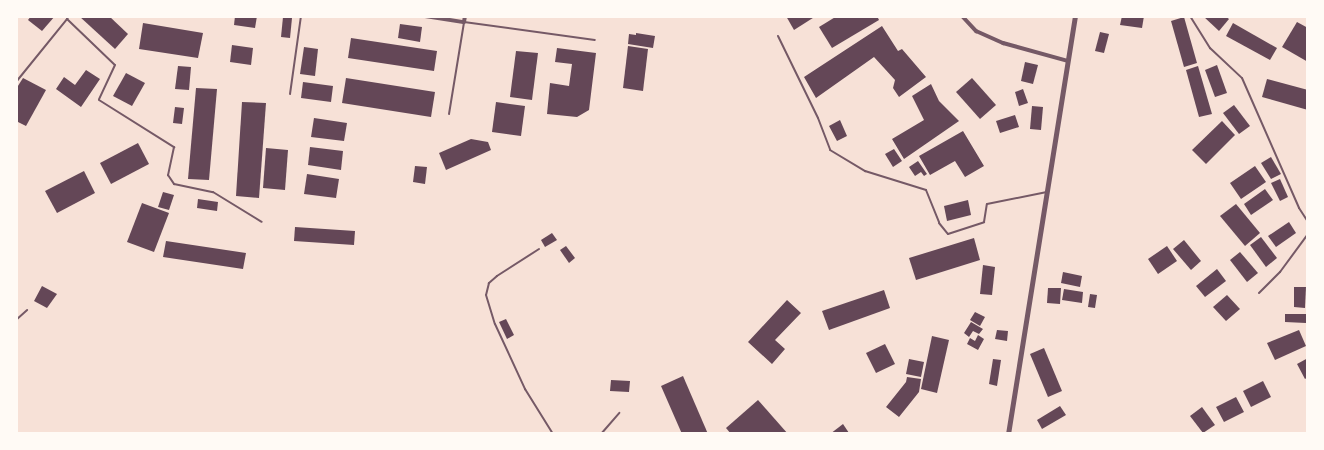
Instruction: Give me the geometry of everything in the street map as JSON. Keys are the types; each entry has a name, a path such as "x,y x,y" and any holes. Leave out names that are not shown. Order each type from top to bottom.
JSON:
{"street":[{"path":"425,16 464,22 465,16"},
{"path":"962,16 976,31 1002,44 1068,61"},
{"path":"1008,434 1075,16"}],"lane":[{"path":"290,94 301,16"},
{"path":"1190,16 1210,48 1242,78 1299,208 1308,222"},
{"path":"16,82 68,18 115,65 99,100 174,147 168,175 174,184 213,192 262,222"},
{"path":"449,114 464,22 595,40"},
{"path":"778,36 818,118 830,150 865,171 926,190 939,223 948,234 984,222 987,204 1047,192"},
{"path":"1259,293 1293,255 1308,234"},
{"path":"539,249 497,276 489,283 486,295 495,324 525,389 552,434"},
{"path":"16,320 27,310"},
{"path":"601,434 619,413"}],"building":[{"path":"31,16 55,16 42,31 28,20"},
{"path":"79,16 109,16 128,34 115,49"},
{"path":"235,16 257,16 255,28 234,25"},
{"path":"786,16 816,16 794,30"},
{"path":"837,16 877,16 879,20 832,48 819,27"},
{"path":"1122,16 1144,16 1142,28 1120,25"},
{"path":"1203,16 1225,16 1229,19 1219,31"},
{"path":"283,17 292,18 290,38 281,37"},
{"path":"1184,17 1197,63 1184,67 1171,21"},
{"path":"1297,22 1308,28 1308,62 1282,47"},
{"path":"143,23 203,33 198,58 139,49"},
{"path":"1233,23 1277,48 1270,60 1226,36"},
{"path":"400,24 422,27 420,42 398,38"},
{"path":"882,26 898,51 902,49 926,77 899,97 893,88 895,80 874,57 816,98 804,77"},
{"path":"1100,32 1109,34 1104,53 1095,51"},
{"path":"636,33 655,36 653,48 628,44 629,34 636,35"},
{"path":"351,38 437,51 434,71 348,58"},
{"path":"232,45 253,48 251,65 230,62"},
{"path":"628,46 648,49 643,91 623,88"},
{"path":"304,47 318,49 315,76 300,74"},
{"path":"557,48 596,53 589,110 577,117 547,114 550,83 569,86 572,64 555,62"},
{"path":"516,51 538,53 532,100 510,97"},
{"path":"1025,62 1038,65 1033,84 1021,81"},
{"path":"1217,65 1227,93 1215,97 1205,70"},
{"path":"178,66 191,67 189,90 175,89"},
{"path":"1198,66 1212,114 1199,117 1186,70"},
{"path":"86,70 100,79 81,107 56,89 64,77 75,85"},
{"path":"126,73 145,83 132,106 113,96"},
{"path":"23,78 46,90 26,126 16,121 16,89"},
{"path":"346,78 435,92 431,117 342,103"},
{"path":"972,78 996,105 980,119 956,92"},
{"path":"1267,79 1308,90 1308,110 1262,97"},
{"path":"303,82 333,86 331,102 301,98"},
{"path":"931,84 939,101 959,121 904,159 892,139 924,120 912,96"},
{"path":"196,88 217,89 209,180 188,179"},
{"path":"1023,89 1028,103 1019,106 1015,92"},
{"path":"242,102 266,103 259,198 236,196"},
{"path":"496,102 525,106 521,136 492,132"},
{"path":"1234,105 1250,126 1239,134 1223,113"},
{"path":"1032,106 1043,107 1041,130 1030,129"},
{"path":"175,107 184,108 182,124 173,123"},
{"path":"1015,115 1019,127 1000,133 996,121"},
{"path":"314,118 347,123 344,141 311,137"},
{"path":"840,120 847,136 837,141 829,126"},
{"path":"1222,121 1235,135 1206,164 1192,150"},
{"path":"963,131 984,166 965,177 955,161 930,175 919,156"},
{"path":"471,139 488,142 491,150 446,170 439,153"},
{"path":"138,143 149,164 111,184 100,163"},
{"path":"310,147 343,151 341,170 308,165"},
{"path":"266,148 288,150 285,190 263,188"},
{"path":"894,149 902,161 893,167 885,154"},
{"path":"1271,157 1281,174 1271,179 1261,163"},
{"path":"918,161 927,174 924,176 921,172 915,176 909,167"},
{"path":"415,166 427,167 425,184 413,182"},
{"path":"1255,166 1266,182 1241,199 1230,183"},
{"path":"84,171 95,193 57,213 45,191"},
{"path":"307,174 339,179 336,198 304,194"},
{"path":"1280,179 1288,197 1280,201 1271,183"},
{"path":"1265,189 1273,200 1251,215 1244,204"},
{"path":"163,192 174,195 169,210 158,207"},
{"path":"198,199 218,202 217,211 197,208"},
{"path":"968,200 971,215 947,221 944,206"},
{"path":"142,203 169,213 154,252 127,242"},
{"path":"1236,204 1260,233 1245,246 1220,216"},
{"path":"1289,222 1296,233 1276,247 1268,236"},
{"path":"295,227 355,231 354,245 294,241"},
{"path":"552,233 557,240 545,247 541,240"},
{"path":"1261,237 1277,258 1266,267 1250,245"},
{"path":"974,238 980,260 916,280 909,258"},
{"path":"1184,240 1201,261 1191,270 1173,249"},
{"path":"166,241 246,253 243,269 163,257"},
{"path":"566,246 575,258 569,263 560,250"},
{"path":"1167,246 1177,261 1158,274 1148,259"},
{"path":"1240,252 1258,273 1247,282 1230,260"},
{"path":"983,265 995,267 992,295 980,294"},
{"path":"1217,269 1226,281 1205,297 1196,286"},
{"path":"1063,272 1082,276 1080,287 1061,283"},
{"path":"42,286 57,294 47,308 34,301"},
{"path":"1294,287 1306,287 1305,308 1294,307"},
{"path":"1048,288 1061,288 1060,304 1047,303"},
{"path":"1064,289 1083,292 1082,303 1062,300"},
{"path":"884,290 890,308 829,330 822,311"},
{"path":"1090,294 1097,295 1095,308 1088,307"},
{"path":"1227,295 1240,309 1226,321 1213,307"},
{"path":"787,300 801,313 775,340 785,349 772,364 748,342"},
{"path":"975,312 985,317 980,326 970,320"},
{"path":"1285,314 1306,314 1306,323 1285,322"},
{"path":"506,319 514,335 507,339 499,322"},
{"path":"971,322 983,329 979,334 973,331 969,337 964,333"},
{"path":"997,330 1008,331 1007,341 995,339"},
{"path":"1299,330 1306,346 1275,360 1267,343"},
{"path":"978,335 984,339 978,350 967,344 970,338 975,341"},
{"path":"932,336 949,340 937,393 921,389"},
{"path":"885,344 895,364 876,373 866,353"},
{"path":"1044,348 1062,391 1048,397 1030,354"},
{"path":"1308,358 1308,377 1305,379 1297,364"},
{"path":"909,359 924,362 921,377 906,374"},
{"path":"993,359 1001,360 997,386 989,384"},
{"path":"683,376 708,434 682,434 661,386"},
{"path":"907,377 921,379 919,392 899,417 886,407 906,382"},
{"path":"611,380 630,381 629,392 610,391"},
{"path":"1263,381 1271,397 1251,407 1243,391"},
{"path":"1236,397 1244,412 1224,422 1216,407"},
{"path":"758,400 788,434 731,434 726,428"},
{"path":"1060,406 1066,415 1042,429 1037,420"},
{"path":"1202,407 1215,425 1203,433 1190,416"},
{"path":"843,424 849,433 830,434"}]}
